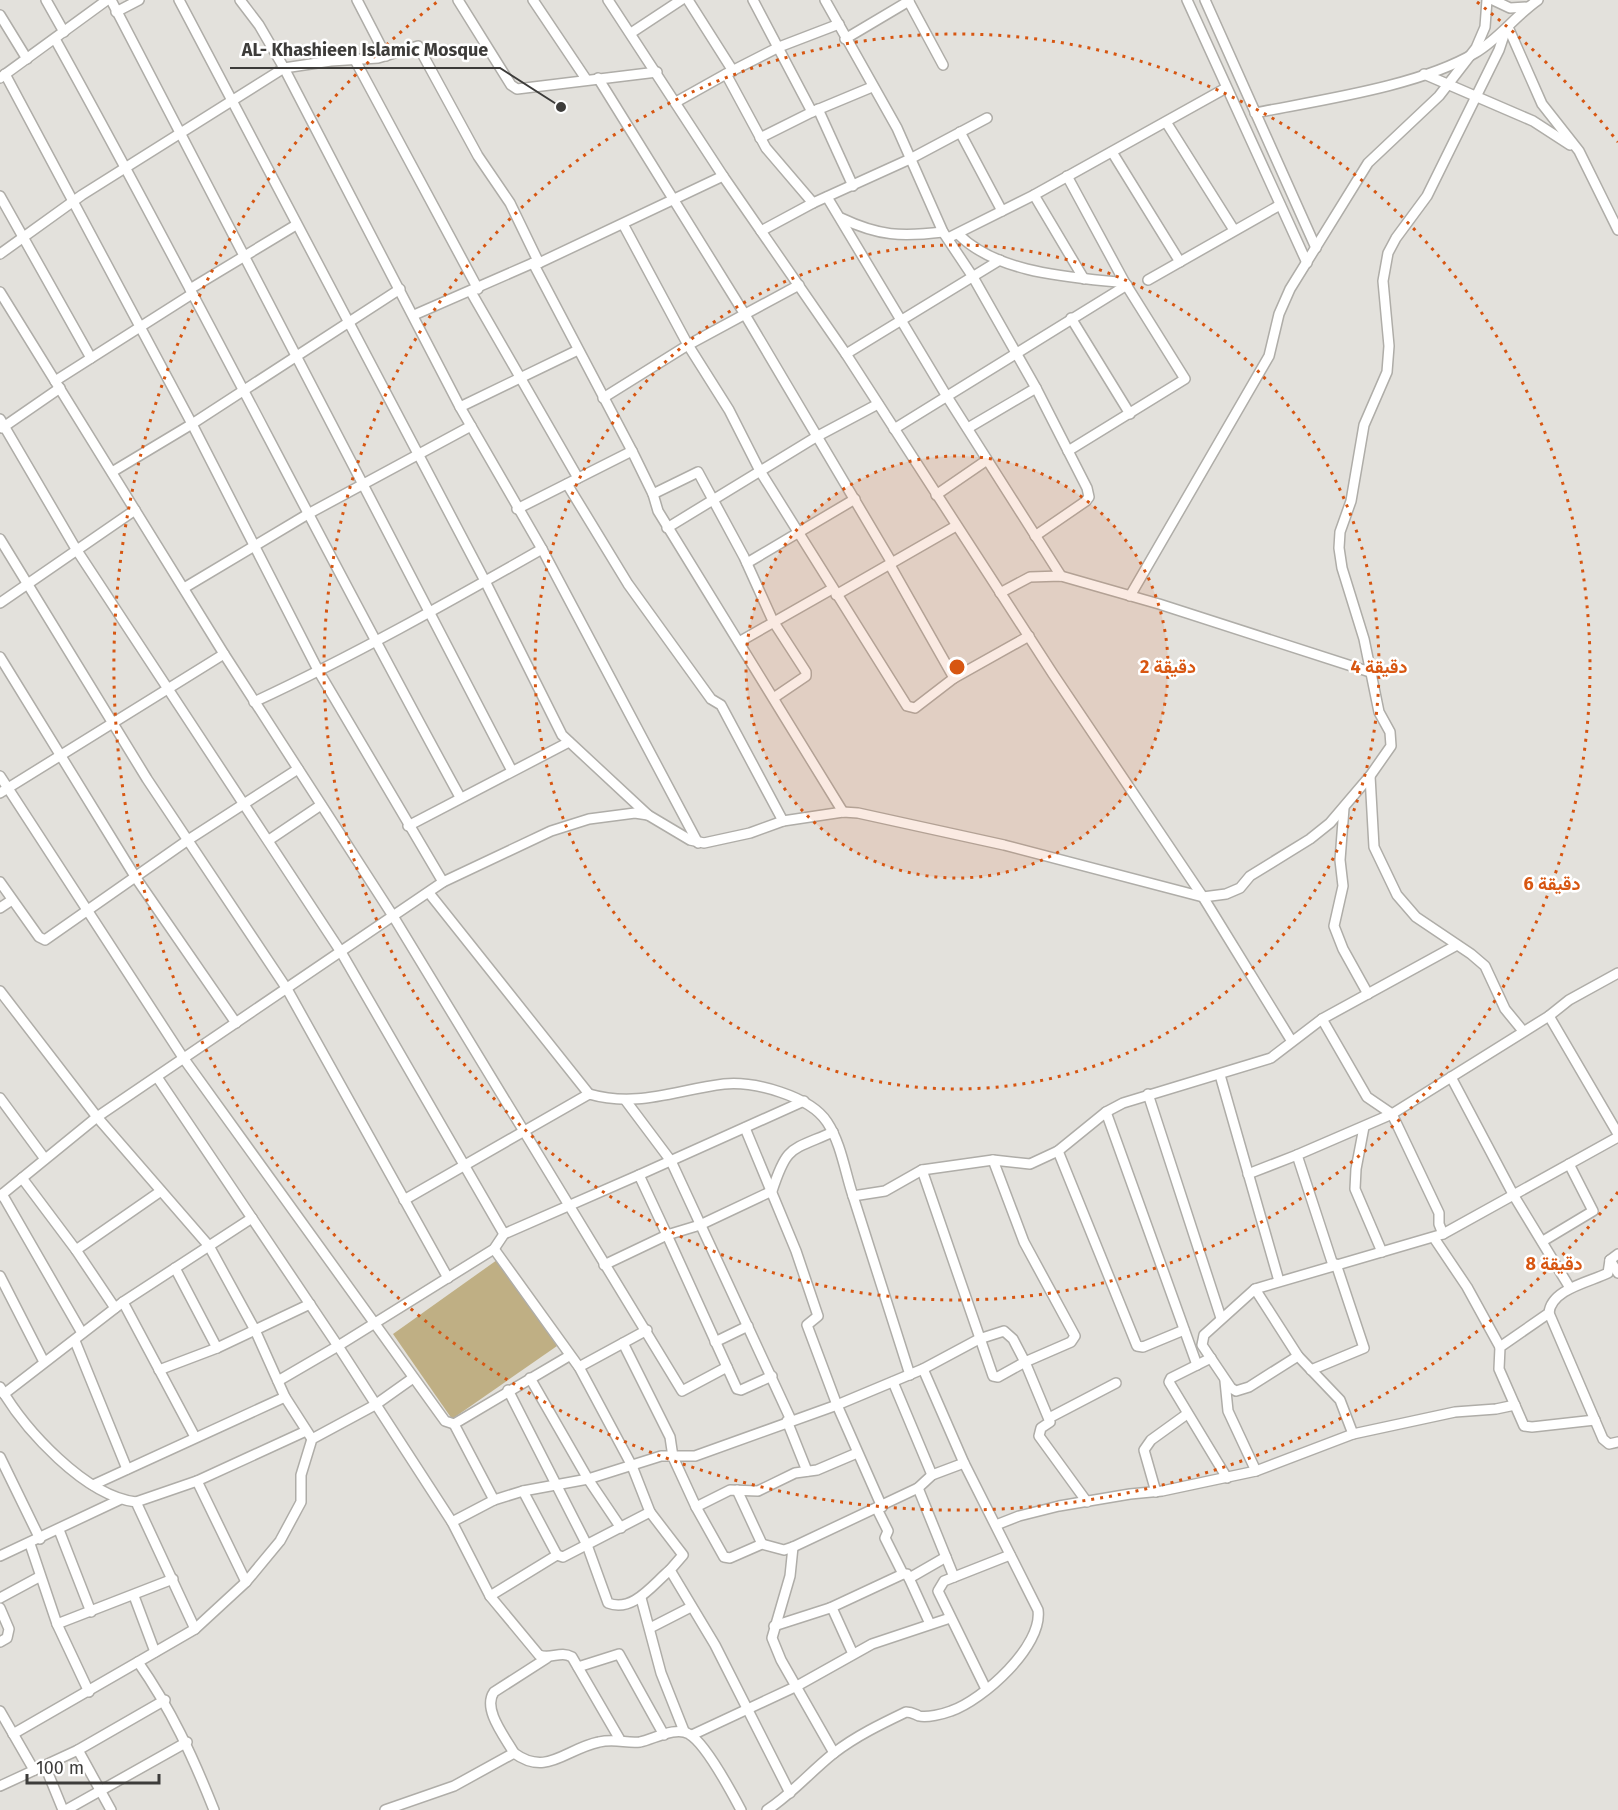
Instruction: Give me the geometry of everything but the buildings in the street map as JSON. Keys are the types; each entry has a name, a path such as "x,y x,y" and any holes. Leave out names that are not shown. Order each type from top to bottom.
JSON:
{"street":[{"path":"46,0 64,32"},
{"path":"443,882 319,672 192,424 3,76 109,0 365,484 512,771"},
{"path":"116,12 139,0"},
{"path":"179,0 347,324 485,581 562,735 648,815 698,843 750,833 783,821 843,812 1004,845 1203,897 1226,894 1240,888 1250,876 1310,839 1344,808 1388,752 1392,738 1379,712 1364,639 1339,549 1340,532 1351,501 1364,425 1387,372 1389,346 1383,280 1386,262 1396,238 1427,196 1500,50 1507,28"},
{"path":"241,0 284,68 460,407 542,549 698,843"},
{"path":"357,0 386,56"},
{"path":"458,0 511,85 517,89 657,72"},
{"path":"533,0 586,79"},
{"path":"608,0 723,176 846,354 1000,593 1203,897 1291,1040"},
{"path":"631,33 681,0"},
{"path":"688,0 729,73 760,138 813,203"},
{"path":"753,0 815,110 853,186"},
{"path":"825,0 897,128 945,235 973,277 1036,388 1088,488 1089,497 1035,536"},
{"path":"1187,0 1307,262"},
{"path":"1205,0 1316,248"},
{"path":"1130,596 1269,356 1285,298 1368,163 1449,84 1470,56 1485,27 1487,0"},
{"path":"1493,0 1510,8 1528,7"},
{"path":"1256,113 1346,94 1424,74 1470,56 1507,28 1538,0"},
{"path":"845,39 908,1 943,65"},
{"path":"0,15 27,59"},
{"path":"676,102 779,47 839,24"},
{"path":"1507,28 1542,104 1579,151 1618,230"},
{"path":"55,39 126,166 375,642 460,797"},
{"path":"0,254 72,201 178,132 284,68 386,56 416,46 420,47 478,156 510,202 578,351 632,451 667,528 775,697 843,812"},
{"path":"355,60 474,290 578,478"},
{"path":"1424,74 1543,126 1579,151"},
{"path":"598,78 744,313 855,500 954,678"},
{"path":"760,138 815,110 872,87"},
{"path":"841,218 863,228 897,236 959,235 1226,88"},
{"path":"761,231 813,203 910,159 987,118"},
{"path":"1166,122 1234,230"},
{"path":"960,132 1002,211"},
{"path":"1112,152 1180,262"},
{"path":"414,315 674,201 723,176"},
{"path":"1067,176 1126,284 1185,379 1068,451"},
{"path":"1034,195 1084,279"},
{"path":"0,196 91,358"},
{"path":"827,197 946,395 1061,576"},
{"path":"1148,280 1280,205"},
{"path":"622,224 688,345 729,410 760,471 909,708 915,708 954,678 1029,636"},
{"path":"296,225 243,256 91,358 2,425 76,549 341,952 466,1164 504,1234"},
{"path":"959,235 981,253 1050,275 1126,284"},
{"path":"846,354 1000,260"},
{"path":"894,429 1126,284"},
{"path":"603,398 688,345 799,285"},
{"path":"112,472 192,424 400,290"},
{"path":"0,292 254,702 393,916 604,1265 647,1330 682,1391 727,1367"},
{"path":"1071,318 1130,414"},
{"path":"460,407 578,351"},
{"path":"968,429 1036,388"},
{"path":"667,528 816,437 878,404"},
{"path":"184,588 308,514 471,426"},
{"path":"517,509 632,451"},
{"path":"936,495 987,460"},
{"path":"653,494 698,471 747,563 773,621 807,674 775,697"},
{"path":"567,484 628,584 711,699 721,705 783,821"},
{"path":"747,563 855,500"},
{"path":"0,603 135,510"},
{"path":"739,642 773,621 891,564 956,526"},
{"path":"0,539 112,723 287,989 448,1278"},
{"path":"254,702 319,672 430,613 542,549"},
{"path":"1000,593 1030,577 1061,576 1370,672"},
{"path":"4,790 224,654"},
{"path":"0,657 136,878 236,1023"},
{"path":"408,826 569,742"},
{"path":"0,882 42,940 81,917 87,910 188,840 298,769"},
{"path":"0,776 4,790 87,910 184,1059 413,1378 445,1421 454,1424 494,1500"},
{"path":"1370,776 1371,834 1374,847 1402,904 1416,917 1471,954 1491,974 1505,1008 1523,1031"},
{"path":"269,840 321,804"},
{"path":"1344,808 1340,860 1342,892 1334,926 1343,949 1368,994"},
{"path":"82,1333 1,1195 97,1117 443,882 569,824 624,813 648,815"},
{"path":"429,893 589,1094 626,1101 726,1084 774,1090 804,1101 826,1120 833,1132 910,1375"},
{"path":"0,908 12,900"},
{"path":"853,1196 885,1191 922,1170 993,1160 1030,1164 1058,1151 1106,1112 1148,1094 1220,1075 1271,1058 1291,1040 1322,1019 1457,945"},
{"path":"1248,1174 1392,1114 1549,1016 1569,1000 1618,973"},
{"path":"0,991 97,1117 209,1246 255,1330 285,1397 309,1435 301,1475 301,1502 280,1541 246,1582 195,1629 13,1734"},
{"path":"1298,1356 1242,1391 1231,1388 1202,1341 1221,1318 1255,1289 1335,1264 1439,1236 1618,1136 1549,1016"},
{"path":"1322,1019 1367,1096 1392,1114 1439,1213 1439,1236 1500,1347 1502,1356 1499,1366 1522,1422 1528,1427 1596,1420"},
{"path":"1220,1075 1279,1281"},
{"path":"157,1077 338,1346 452,1522 490,1596 527,1642 539,1655 547,1658"},
{"path":"1451,1077 1514,1196 1570,1288"},
{"path":"404,1200 589,1094"},
{"path":"1148,1094 1221,1318"},
{"path":"0,1098 45,1159"},
{"path":"626,1101 671,1161 772,1376 807,1472"},
{"path":"278,1381 494,1249 504,1234 804,1101"},
{"path":"1106,1112 1197,1365"},
{"path":"1364,1127 1356,1169 1355,1189 1382,1252"},
{"path":"745,1128 772,1191 819,1316 807,1325 880,1508 888,1531 885,1538 930,1624"},
{"path":"604,1265 667,1235 700,1225 772,1191 782,1161 787,1154 833,1132"},
{"path":"1058,1151 1137,1346 1143,1347 1184,1330"},
{"path":"1297,1155 1364,1348 1311,1370"},
{"path":"922,1170 994,1378 1071,1342 1075,1336 1024,1242 993,1160"},
{"path":"1543,1241 1593,1211 1569,1164"},
{"path":"639,1175 734,1385 741,1390 772,1376"},
{"path":"22,1178 76,1250 115,1308"},
{"path":"76,1250 160,1191"},
{"path":"252,1218 123,1302 75,1341 2,1391 17,1414 48,1448 93,1485 119,1500 136,1502 197,1481 309,1435 375,1405 413,1378"},
{"path":"494,1249 579,1367 632,1466 650,1512 683,1555 641,1598 623,1605 608,1603 587,1545 508,1390"},
{"path":"1614,1257 1608,1272 1599,1279 1570,1288 1552,1301 1549,1313 1605,1442 1618,1442"},
{"path":"1614,1257 1618,1273"},
{"path":"174,1268 217,1348"},
{"path":"0,1276 44,1362"},
{"path":"1255,1289 1298,1356 1340,1401 1353,1434"},
{"path":"123,1302 195,1437"},
{"path":"159,1370 217,1348 310,1304"},
{"path":"1500,1347 1549,1313"},
{"path":"715,1342 748,1326"},
{"path":"579,1367 647,1330"},
{"path":"452,1522 494,1500 523,1491 588,1479 661,1456 695,1456 789,1420 837,1405 923,1369 979,1339 1004,1331 1013,1339 1025,1362 1049,1418 1049,1424 1041,1428 1039,1436 1087,1502"},
{"path":"75,1341 127,1469"},
{"path":"623,1343 670,1437 673,1457 696,1507 724,1557 730,1558 762,1544 784,1550 793,1547 880,1508 918,1488 932,1475 964,1463"},
{"path":"454,1424 569,1356"},
{"path":"1211,1358 1171,1378 1169,1382 1227,1478"},
{"path":"767,1810 790,1793 834,1753 867,1731 906,1712 920,1717 951,1712 986,1689 1019,1659 1029,1645 1039,1618 1038,1610 964,1463 923,1369"},
{"path":"530,1378 588,1479 621,1528"},
{"path":"1225,1380 1228,1411 1256,1471"},
{"path":"893,1382 932,1475"},
{"path":"1049,1418 1116,1383"},
{"path":"93,1485 285,1397"},
{"path":"996,1525 1019,1516 1087,1502 1156,1492 1256,1471 1353,1434 1455,1412 1515,1405"},
{"path":"1156,1492 1144,1450 1151,1440 1187,1414"},
{"path":"696,1507 737,1490 758,1491 795,1473 807,1472 857,1453"},
{"path":"0,1457 40,1539"},
{"path":"197,1481 246,1582"},
{"path":"918,1488 954,1577"},
{"path":"737,1490 762,1544"},
{"path":"523,1491 557,1556"},
{"path":"0,1556 30,1544 119,1500"},
{"path":"136,1502 174,1579 195,1629"},
{"path":"490,1596 557,1556 563,1557 650,1512"},
{"path":"59,1530 91,1612"},
{"path":"30,1544 57,1624 89,1692"},
{"path":"793,1547 790,1576 772,1638 834,1753"},
{"path":"986,1689 938,1591 944,1581 1010,1555"},
{"path":"774,1626 830,1608 946,1557"},
{"path":"670,1570 715,1645 790,1793"},
{"path":"0,1598 39,1576"},
{"path":"57,1624 174,1579"},
{"path":"134,1596 155,1652"},
{"path":"641,1598 662,1673 688,1733 723,1778 741,1810"},
{"path":"650,1628 691,1607"},
{"path":"0,1608 9,1629 7,1638 0,1642"},
{"path":"830,1608 834,1610 853,1654"},
{"path":"619,1738 578,1667 567,1654 547,1658 494,1692 490,1698 490,1708 514,1753 527,1763 541,1764 596,1742 619,1738 639,1742 664,1735 688,1733 747,1711 872,1644 950,1618"},
{"path":"578,1667 619,1654 664,1735"},
{"path":"138,1662 165,1700 187,1742 214,1810"},
{"path":"0,1786 78,1750 165,1700"},
{"path":"0,1711 34,1770"},
{"path":"45,1766 65,1810 187,1742"},
{"path":"78,1750 111,1810"},
{"path":"385,1810 454,1786 514,1753"}],"shaded area":[{"path":"497,1260 557,1346 452,1419 393,1334"}],"place":[{"name":"AL- Khashieen Islamic Mosque","path":"561,107"}]}
